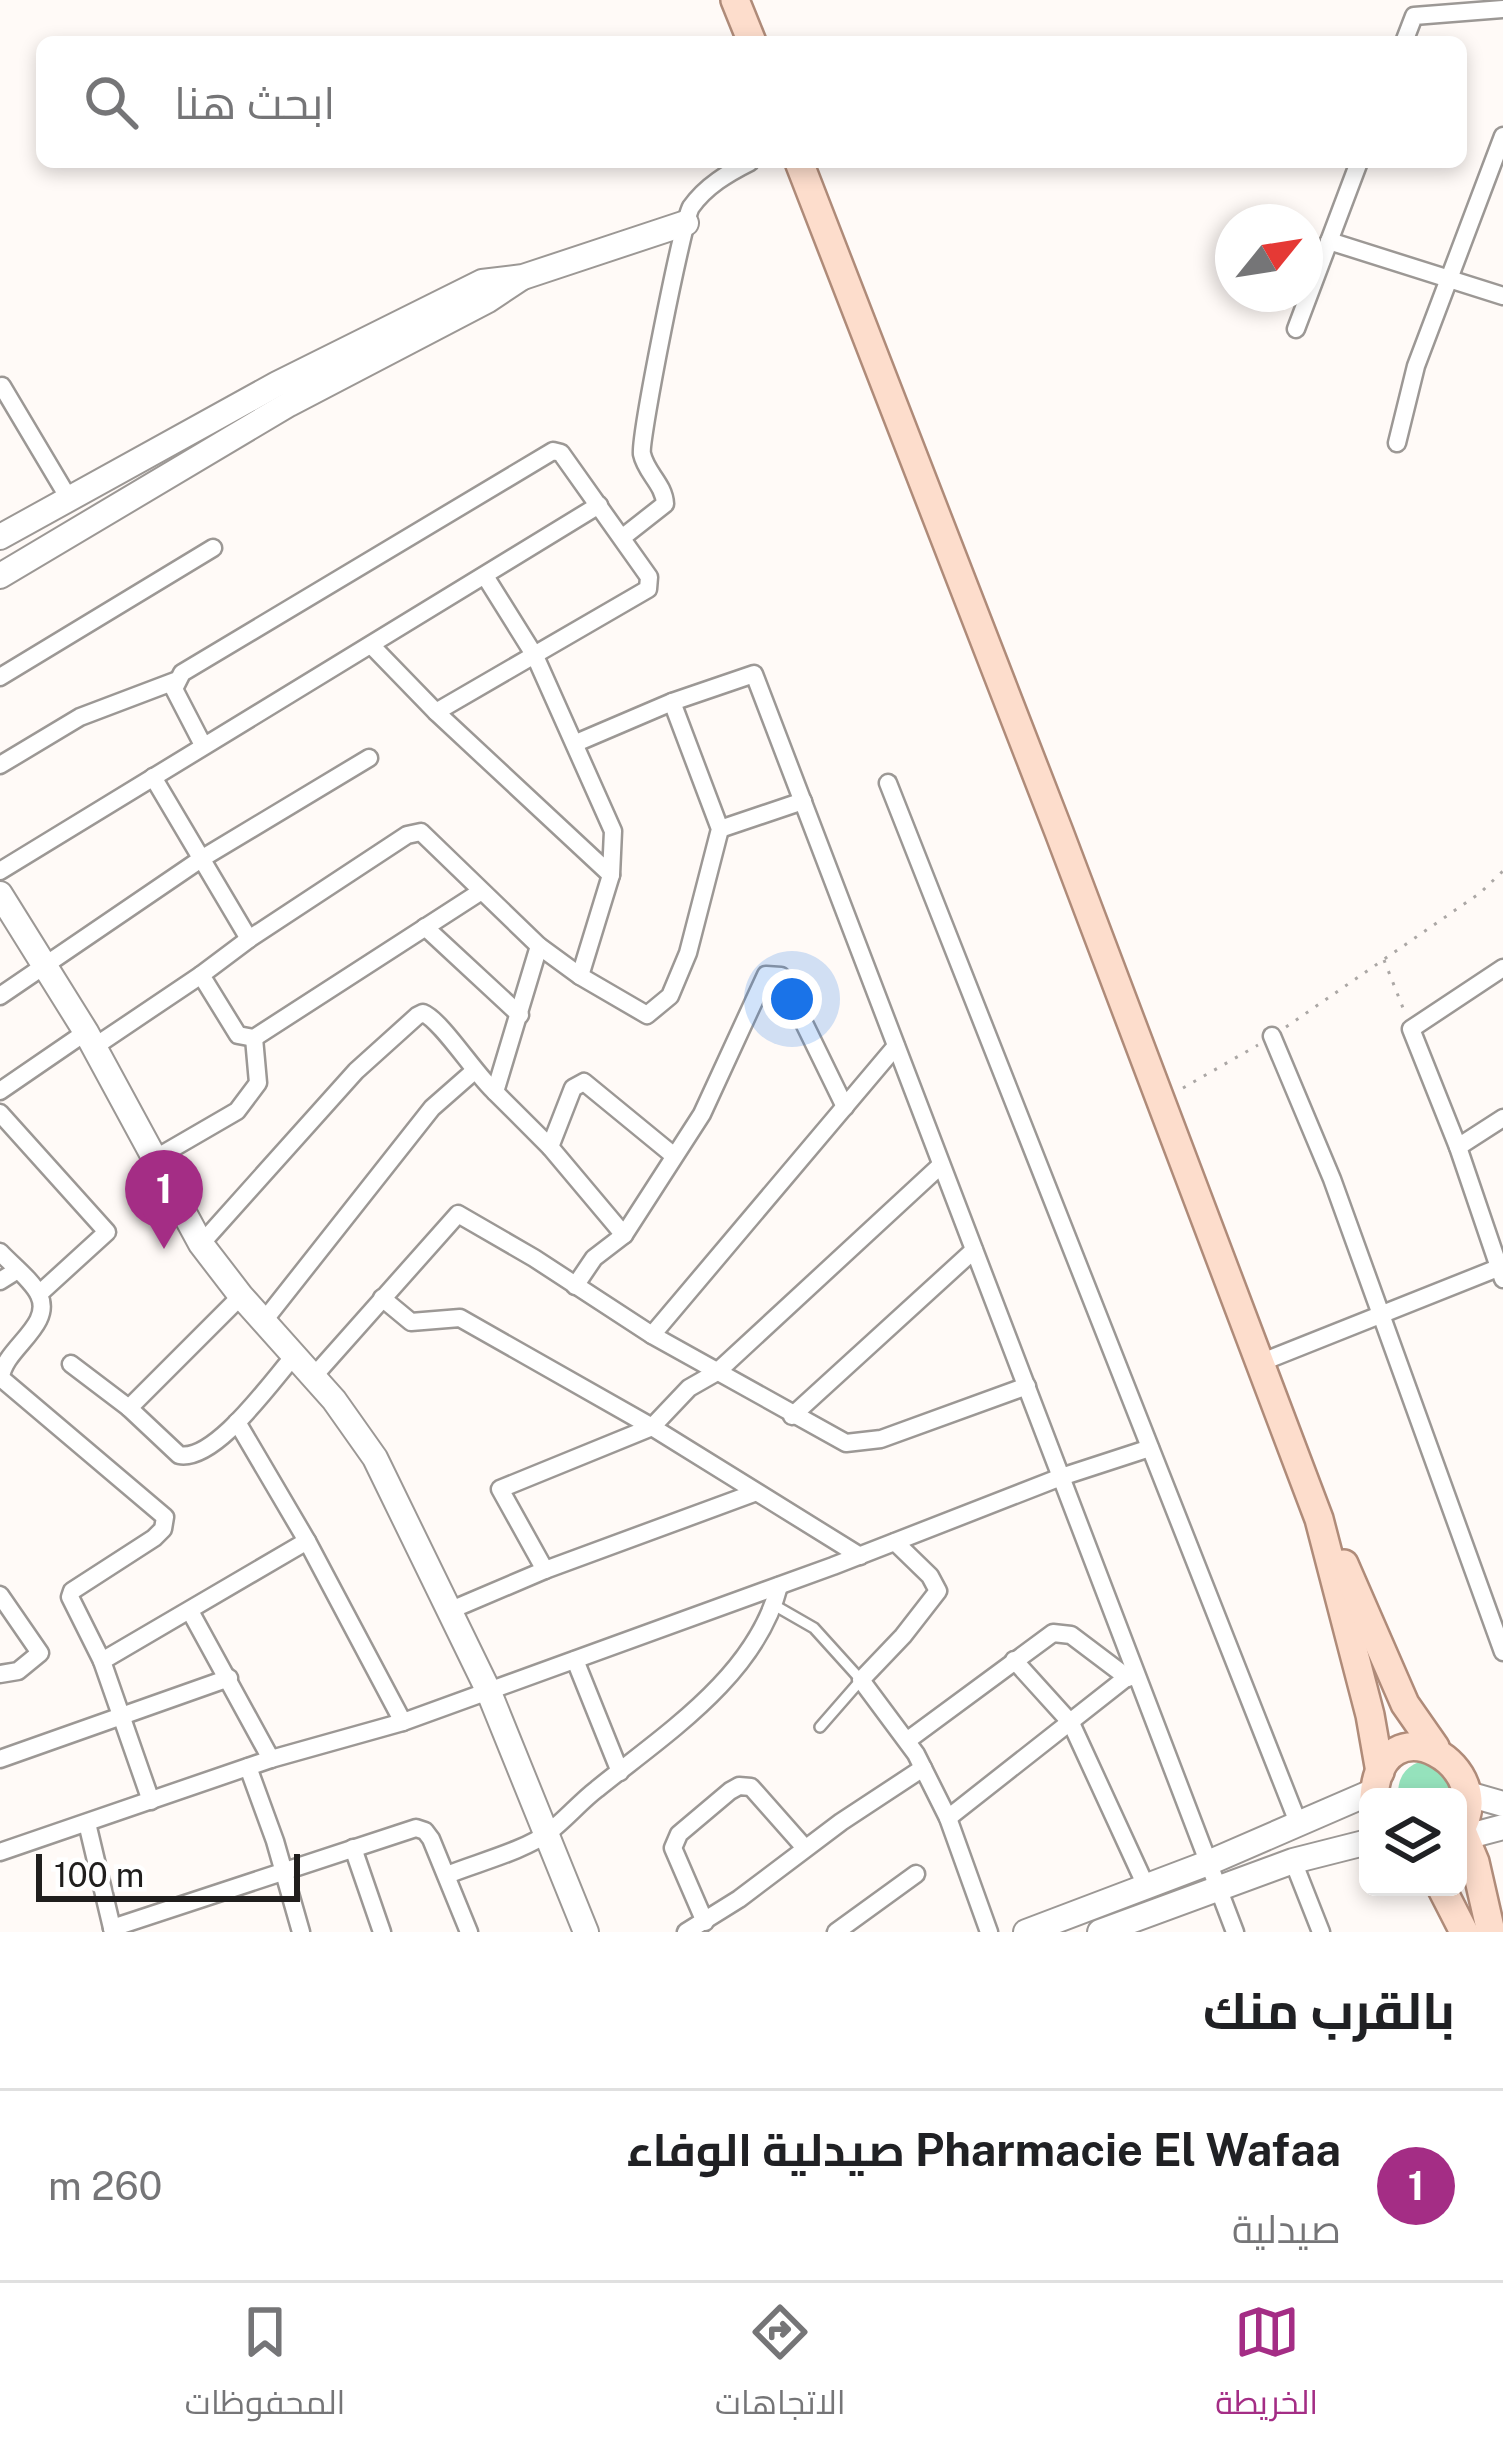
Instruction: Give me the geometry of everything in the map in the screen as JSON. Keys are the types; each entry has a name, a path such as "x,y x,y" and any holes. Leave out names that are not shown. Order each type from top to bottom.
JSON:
{"main road":[{"path":"736,0 750,36"},
{"path":"801,168 1319,1519 1365,1695 1376,1787"},
{"path":"1319,1519 1405,1704 1435,1747 1459,1760 1473,1782 1473,1810 1467,1822"},
{"path":"1376,1787 1403,1750 1435,1747"},
{"path":"1467,1854 1491,1932"},
{"path":"1446,1896 1464,1932"}],"street":[{"path":"1406,36 1414,16 1503,9"},
{"path":"1396,443 1416,366 1503,136"},
{"path":"623,537 665,504 664,492 642,452 689,209 723,176 738,168"},
{"path":"1296,329 1357,168"},
{"path":"0,537 482,282 523,277 686,223"},
{"path":"1329,241 1503,296"},
{"path":"0,576 290,404 523,277"},
{"path":"2,386 68,497"},
{"path":"203,746 174,689 182,673 553,452 561,453 649,577 648,589 436,712"},
{"path":"0,871 599,505"},
{"path":"0,677 213,548"},
{"path":"485,576 535,656 613,831 611,875 580,976"},
{"path":"371,645 611,875"},
{"path":"576,743 754,674 1027,1385 1131,1674 1234,1932"},
{"path":"0,765 80,717 175,682"},
{"path":"0,1091 201,975 414,833 431,838 538,946 580,976 641,1015 660,1006 670,996 688,953 720,830 672,702"},
{"path":"0,996 201,859 369,758"},
{"path":"153,777 249,939"},
{"path":"888,783 1299,1825"},
{"path":"720,830 802,801"},
{"path":"201,975 238,1035 254,1037 480,892"},
{"path":"0,894 90,1039 201,1244 263,1322 314,1376 375,1458 488,1690 586,1932"},
{"path":"425,927 520,1016"},
{"path":"495,1092 538,946"},
{"path":"1262,1362 1502,1271 1411,1029 1503,968"},
{"path":"575,1286 594,1258 624,1234 702,1114 766,975 781,976 845,1107"},
{"path":"201,1244 356,1071 423,1013 435,1018 473,1072 550,1147 624,1234"},
{"path":"1272,1036 1332,1179 1503,1652"},
{"path":"156,1158 237,1111 258,1082 254,1037"},
{"path":"652,1335 896,1046"},
{"path":"263,1322 432,1108 473,1072"},
{"path":"550,1147 573,1088 584,1082 673,1155"},
{"path":"0,1113 107,1232 39,1294"},
{"path":"1458,1147 1503,1118"},
{"path":"545,1570 500,1489 652,1426 689,1388 718,1372 941,1166"},
{"path":"314,1376 458,1214 652,1335 837,1440 863,1444 1027,1385"},
{"path":"793,1416 974,1250"},
{"path":"0,1252 39,1294 42,1311 4,1364 2,1378 165,1517 163,1529 154,1538 72,1591 70,1598 102,1661 151,1801"},
{"path":"0,1281 16,1270"},
{"path":"129,1408 241,1296"},
{"path":"382,1298 411,1322 460,1318 652,1426 860,1556"},
{"path":"71,1364 129,1408 179,1455 188,1457 206,1450 237,1422 294,1356"},
{"path":"237,1422 307,1541 403,1722"},
{"path":"0,1852 271,1759 403,1722 1150,1448"},
{"path":"451,1610 754,1493"},
{"path":"102,1661 307,1541"},
{"path":"895,1542 930,1576 938,1591 861,1680 908,1740 948,1818 989,1932"},
{"path":"447,1874 546,1835 710,1694 740,1662 774,1605 779,1586"},
{"path":"0,1595 40,1654 18,1671 0,1674"},
{"path":"190,1611 271,1759"},
{"path":"908,1740 1048,1635 1065,1632 1131,1674"},
{"path":"575,1660 620,1772"},
{"path":"1014,1660 1071,1724 1146,1886"},
{"path":"948,1818 1131,1674"},
{"path":"0,1759 229,1678"},
{"path":"248,1767 301,1932"},
{"path":"686,1932 922,1768"},
{"path":"705,1922 673,1848 679,1834 730,1791 751,1787 805,1848"},
{"path":"1100,1932 1376,1787"},
{"path":"1475,1796 1503,1804"},
{"path":"87,1823 113,1930 420,1828 447,1874 469,1932"},
{"path":"1467,1834 1503,1826"},
{"path":"1026,1932 1146,1886 1293,1862 1359,1844"},
{"path":"353,1848 382,1932"},
{"path":"1293,1862 1321,1932"},
{"path":"836,1932 916,1874"}],"lane":[{"path":"774,1605 814,1628 861,1680 820,1727"}],"path":[{"path":"1160,1100 1272,1036 1480,893 1503,871"},
{"path":"1384,958 1411,1029"}],"green space":[{"path":"1437,1759 1453,1788 1399,1788 1408,1769"}],"place":[{"name":"Pharmacie El Wafaa صيدلية الوفاء","path":"164,1249"}]}
